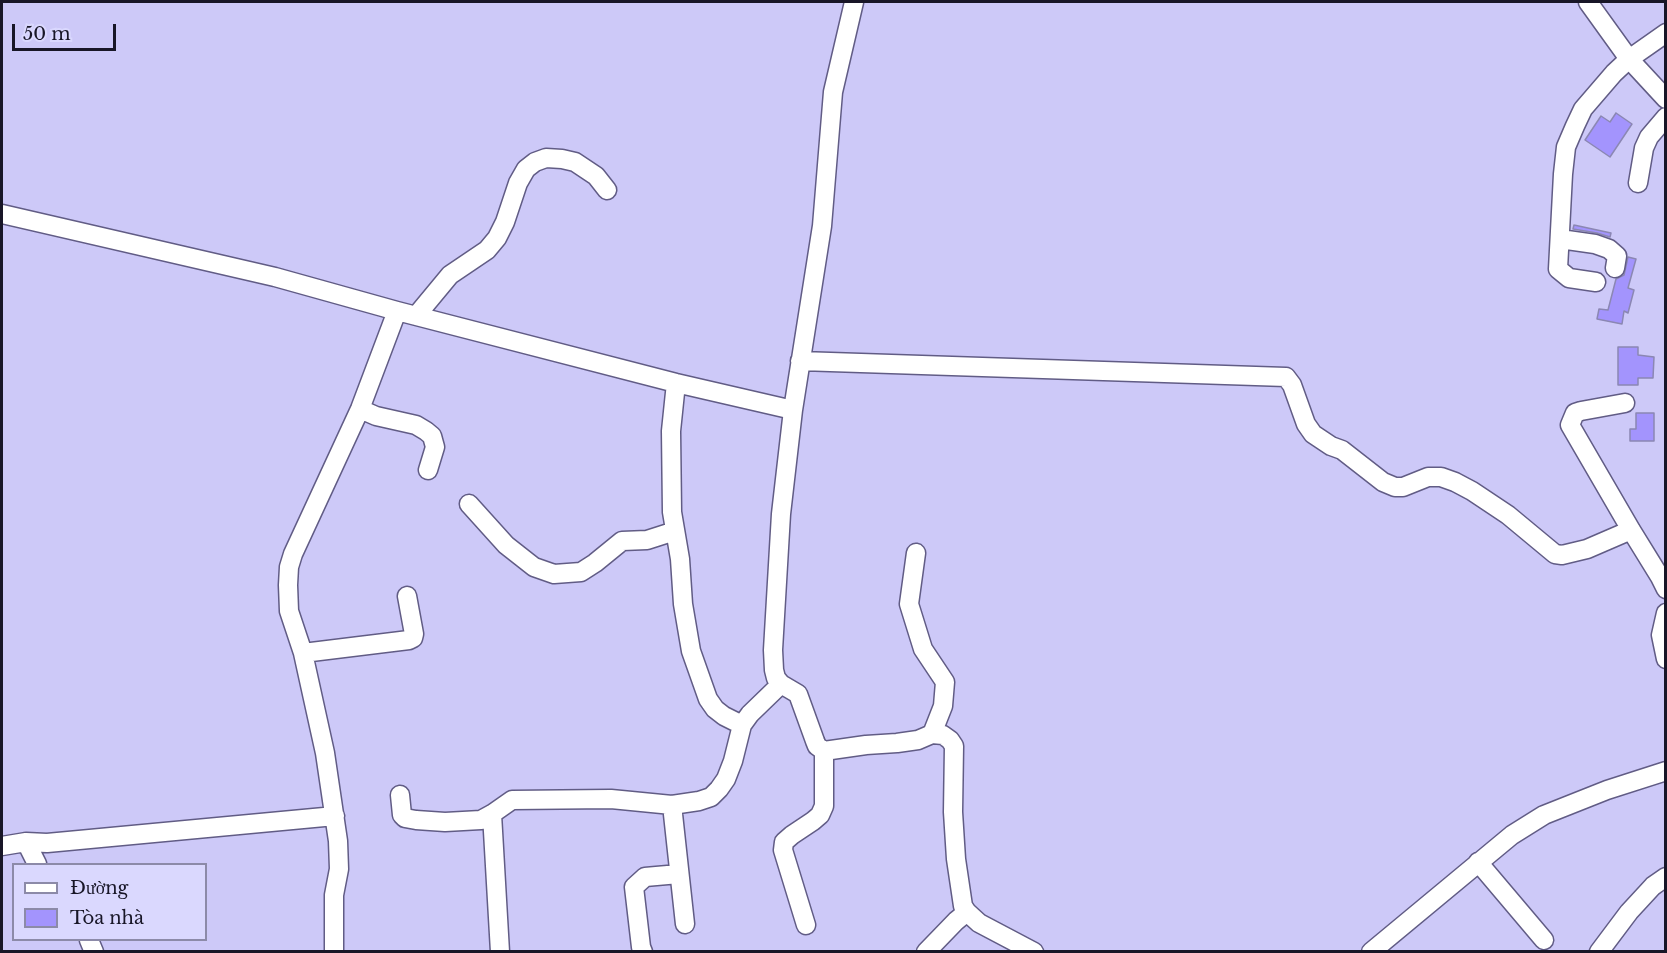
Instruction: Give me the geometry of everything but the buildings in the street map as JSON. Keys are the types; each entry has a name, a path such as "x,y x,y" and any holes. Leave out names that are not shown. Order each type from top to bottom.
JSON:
{"street":[{"path":"854,2 833,92 822,226 793,410 781,514 773,650 774,670 781,684 798,694 817,746 824,751 918,740 933,734 943,735 950,740 954,746 956,859 962,900 967,912 979,923 1034,951"},
{"path":"1588,2 1629,59 1665,99"},
{"path":"1596,282 1569,278 1558,269 1566,147 1583,109 1614,73 1665,33"},
{"path":"1638,183 1644,148 1649,136 1665,117"},
{"path":"416,316 450,275 487,250 497,238 518,183 526,169 535,162 546,158 575,162 596,176 606,190"},
{"path":"2,214 275,277 676,383 793,410"},
{"path":"1560,239 1595,244 1609,249 1617,256 1615,268"},
{"path":"334,951 334,895 339,869 335,816 325,753 303,653 289,611 289,567 360,409 398,311"},
{"path":"801,361 1286,377 1292,385 1306,424 1313,434 1331,446 1342,450 1383,482 1395,487 1402,487 1428,477 1441,477 1455,482 1499,509 1555,554 1562,555 1587,549 1630,530"},
{"path":"676,383 671,431 672,512 680,559 690,651 708,699 724,716 742,725"},
{"path":"1625,403 1575,413 1570,425 1665,589"},
{"path":"360,409 376,416 417,425 432,436 435,447 428,470"},
{"path":"469,504 506,545 534,567 554,574 581,572 622,541 647,540 675,531"},
{"path":"916,553 909,604 923,649 945,682 944,706 933,734"},
{"path":"303,653 413,638 407,596"},
{"path":"1665,613 1661,635 1665,656"},
{"path":"400,795 402,815 409,820 445,822 481,820 512,800 527,798 611,799 672,805 699,801 711,796 719,789 730,771 742,725 781,684"},
{"path":"806,926 783,850 784,842 820,815 824,806 824,751"},
{"path":"1371,951 1512,835 1544,815 1607,790 1665,771"},
{"path":"672,805 685,924"},
{"path":"492,814 500,951"},
{"path":"2,846 26,842 46,843 335,816"},
{"path":"26,842 36,863"},
{"path":"1478,862 1544,940"},
{"path":"643,951 634,887 645,877 679,873"},
{"path":"1599,951 1629,912 1653,886 1665,877"},
{"path":"926,951 967,912"}]}
